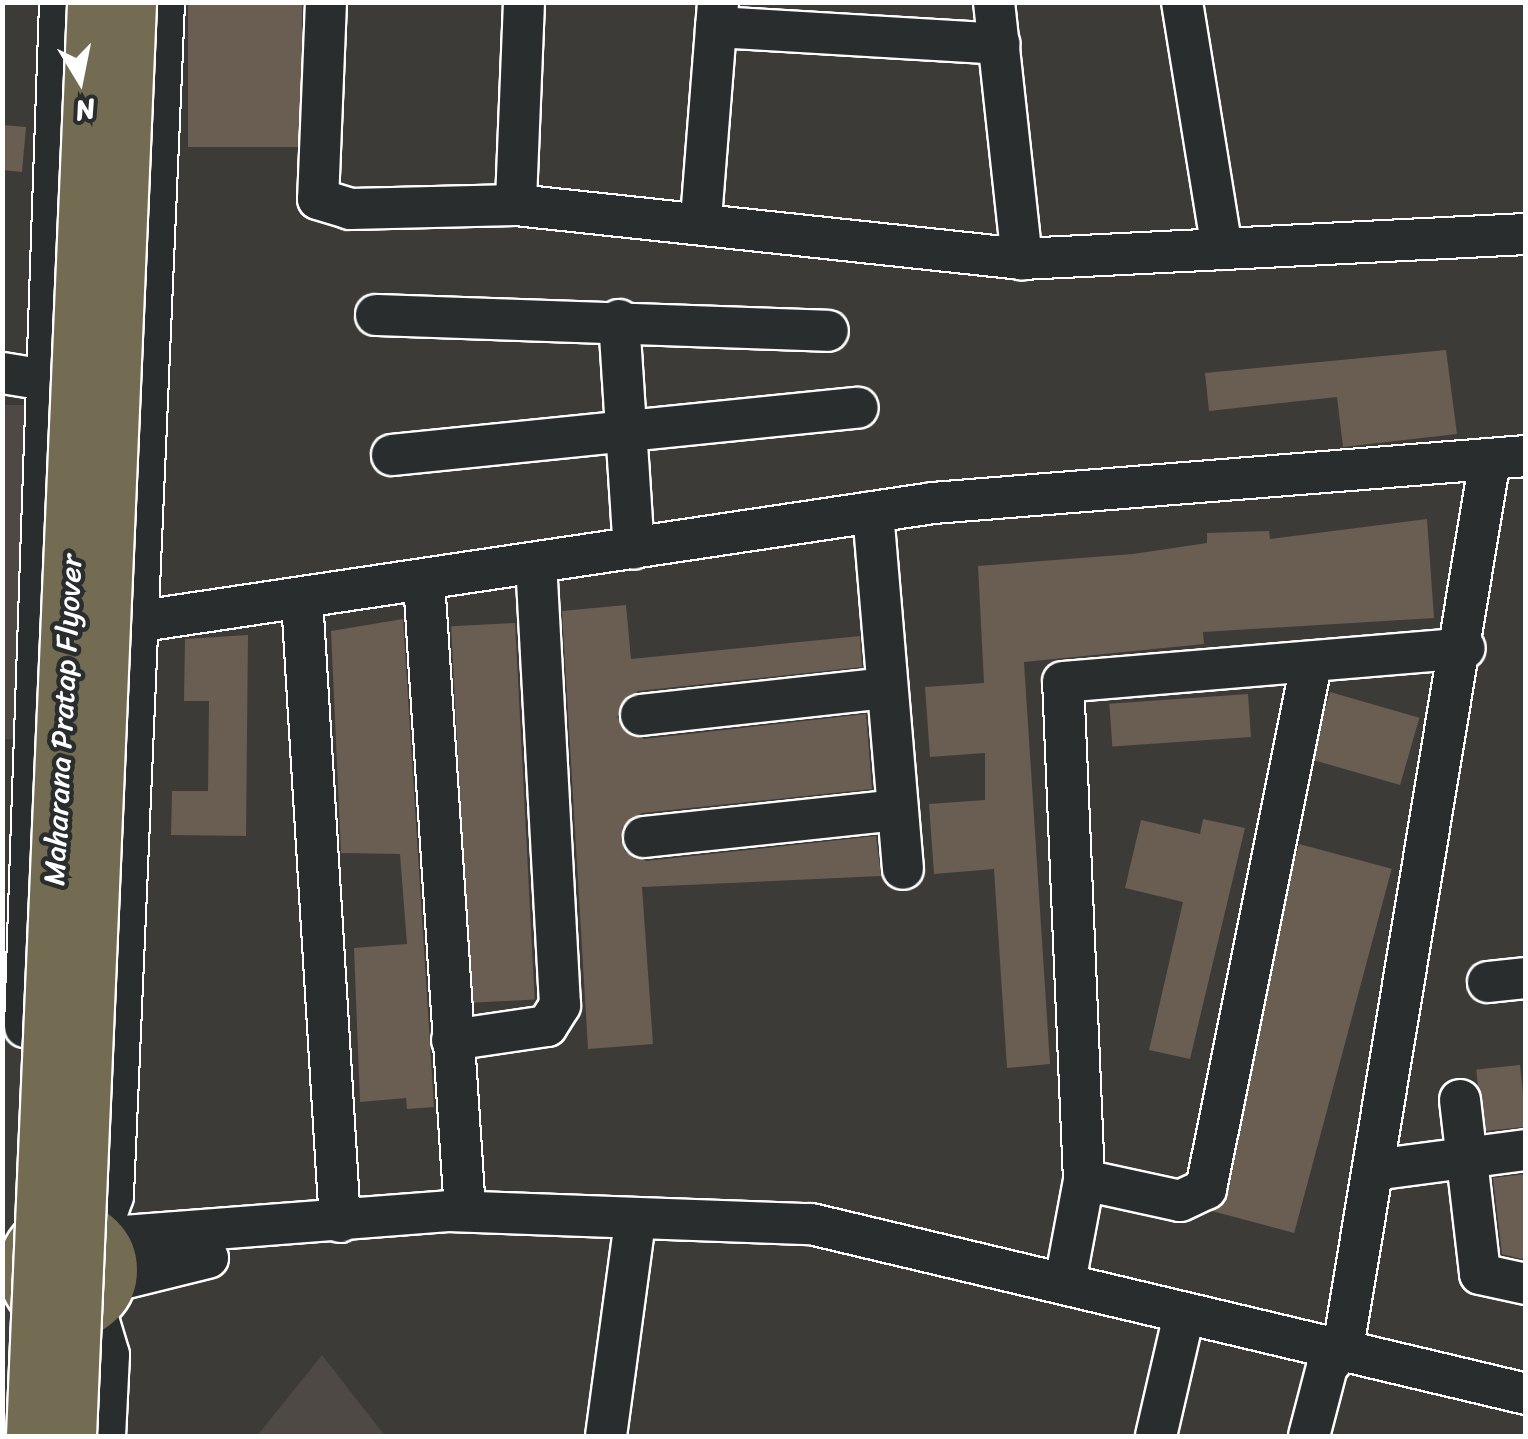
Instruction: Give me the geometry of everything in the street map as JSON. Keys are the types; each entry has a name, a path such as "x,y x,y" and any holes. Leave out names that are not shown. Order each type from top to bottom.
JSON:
{"main road":[{"name":"Maharana Pratap Flyover","path":"32,1436 93,2"},
{"name":"Maharana Pratap Flyover","path":"71,1436 130,2"},
{"path":"70,1226 101,1275 61,1313 21,1304 25,1282 23,1253 70,1226"}],"street":[{"path":"23,1253 21,1199 45,380 60,2"},
{"path":"105,1436 109,1355 101,1275 113,1196 164,2"},
{"path":"326,2 318,198 350,209 516,205 701,219 1022,258 1526,234"},
{"path":"516,205 524,2"},
{"path":"994,2 1022,258"},
{"path":"1182,2 1222,249"},
{"path":"701,219 717,15 999,44"},
{"path":"376,315 619,320 828,330"},
{"path":"619,320 634,549"},
{"path":"2,373 45,380"},
{"path":"392,455 858,408"},
{"path":"135,622 874,512 1508,458 1465,648 1374,1170 1335,1357 1309,1436"},
{"path":"874,512 903,870"},
{"path":"452,1040 547,1026 560,1005 536,564"},
{"path":"424,581 465,1212"},
{"path":"302,599 340,1222"},
{"path":"1065,1282 1084,1180 1062,682 1465,648"},
{"path":"1084,1180 1180,1202 1206,1189 1311,664"},
{"path":"641,715 886,688"},
{"path":"644,837 898,810"},
{"path":"1460,1100 1480,1274 1526,1284"},
{"path":"1374,1170 1526,1150"},
{"path":"101,1275 340,1222 465,1212 811,1224 1065,1282 1335,1357 1526,1417"},
{"path":"101,1275 172,1261 449,1234 633,1237 808,1246 1180,1332 1526,1394"},
{"path":"606,1436 633,1237"},
{"path":"9,1436 13,1350 21,1304"},
{"path":"1156,1436 1180,1332"}],"shaded area":[{"path":"3,405 25,405 18,739 3,739"},
{"path":"322,1355 385,1436 257,1436"}],"building":[{"path":"188,2 302,2 302,147 188,147"},
{"path":"2,125 26,127 22,172 2,170"},
{"path":"1446,350 1457,434 1343,447 1337,397 1209,411 1205,373"},
{"path":"1427,519 1434,618 1203,632 1204,644 1024,662 1050,1064 1007,1068 994,869 934,874 929,804 985,800 985,753 930,757 925,687 984,683 978,566 1133,554 1207,543 1207,533 1269,531 1270,539"},
{"path":"626,605 631,659 860,636 862,667 638,691 617,717 644,739 866,714 872,789 642,813 622,828 625,852 646,861 876,836 881,876 642,887 653,1044 588,1049 562,611"},
{"path":"403,619 434,1107 407,1109 406,1098 360,1102 354,948 407,944 400,854 341,853 331,631"},
{"path":"515,623 535,999 471,1003 451,626"},
{"path":"248,635 246,836 171,835 172,791 208,791 209,701 184,701 185,639"},
{"path":"1330,692 1419,718 1400,785 1311,759"},
{"path":"1248,694 1251,737 1112,747 1109,704"},
{"path":"1203,819 1245,828 1190,1059 1149,1050 1183,902 1125,888 1141,820 1200,834"},
{"path":"1299,844 1392,869 1294,1233 1201,1208"},
{"path":"1520,1065 1526,1127 1483,1131 1476,1070"},
{"path":"1526,1174 1526,1260 1502,1254 1493,1178"}]}
